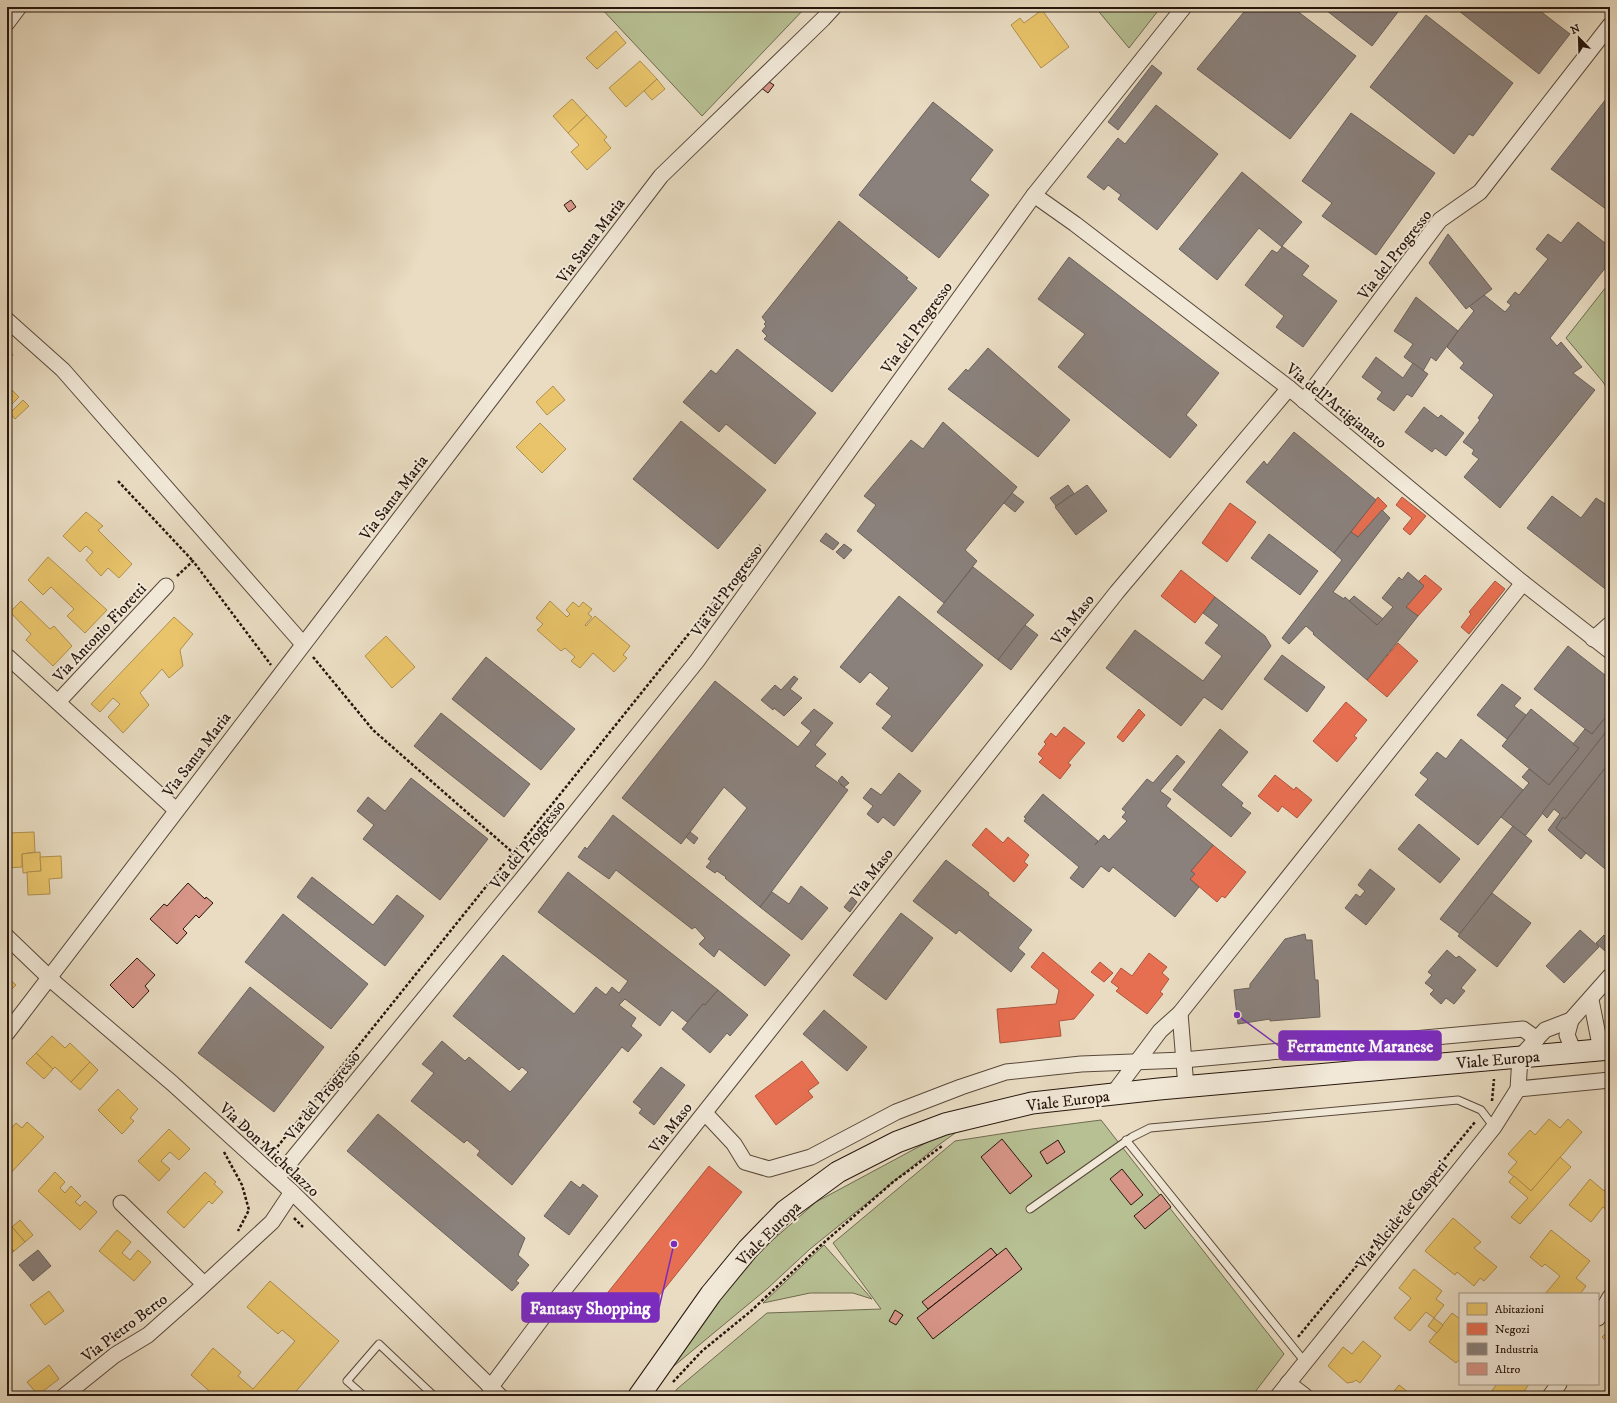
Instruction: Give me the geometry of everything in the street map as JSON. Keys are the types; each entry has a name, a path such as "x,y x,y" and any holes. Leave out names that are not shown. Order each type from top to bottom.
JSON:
{"main road":[{"name":"Viale Europa","path":"639,1396 711,1294 748,1249 786,1211 838,1172 897,1142 945,1124 1032,1103 1186,1087 1606,1049"}],"street":[{"path":"7,23 19,7"},
{"name":"Via Santa Maria","path":"7,1033 40,990 48,977 661,176 834,7"},
{"name":"Via del Progresso","path":"277,1178 531,868 697,662 1034,195 1184,7"},
{"name":"Via del Progresso","path":"1304,401 1440,220 1480,192 1610,25"},
{"name":"Via dell'Artigianato","path":"1034,195 1075,224 1289,388 1523,583 1610,651"},
{"path":"7,320 63,370 303,644"},
{"name":"Via Maso","path":"495,1392 552,1306 1117,592 1289,388"},
{"path":"1112,1095 1160,1032 1180,1013 1523,583"},
{"name":"Via Antonio Fioretti","path":"58,702 166,586"},
{"path":"1593,639 1610,624"},
{"name":"Via Antonio Fioretti","path":"7,656 176,810"},
{"name":"Via Don Michelazzo","path":"7,937 48,977 172,1083 277,1178 495,1392"},
{"path":"1520,1057 1545,1030 1571,1020 1591,1000 1610,976"},
{"path":"1591,1000 1606,1049"},
{"path":"1180,1013 1186,1087"},
{"path":"1571,1020 1567,1035 1574,1052"},
{"path":"705,1113 734,1144 745,1162 769,1169 811,1157 896,1112 960,1087 1006,1072 1081,1064 1183,1060 1523,1029 1537,1039"},
{"name":"Via Alcide de Gasperi","path":"1278,1396 1494,1126 1518,1089 1520,1057"},
{"path":"1518,1089 1610,1080"},
{"name":"Via Pietro Berto","path":"64,1396 114,1355 148,1335 272,1222 292,1192"},
{"path":"121,1203 204,1284"},
{"path":"1599,1316 1610,1297"},
{"path":"1288,1383 1304,1396"},
{"path":"1550,1396 1558,1385"}],"lane":[{"path":"1030,1209 1126,1140 1150,1128 1458,1100 1481,1110 1494,1126"},
{"path":"1126,1140 1305,1362"},
{"path":"364,1396 347,1381 379,1344 434,1396"}],"path":[{"path":"118,480 193,561 279,675"},
{"path":"240,1122 274,1150 762,542"},
{"path":"166,586 193,561"},
{"path":"303,644 373,730 531,868"},
{"path":"1291,1345 1492,1102 1494,1079"}],"green space":[{"path":"600,7 806,7 702,116"},
{"path":"1095,7 1161,7 1129,48"},
{"path":"1610,282 1610,393 1603,382 1566,338"},
{"path":"1101,1120 1284,1354 1252,1396 672,1396 677,1389 767,1313 881,1309 833,1243 955,1141"},
{"path":"958,1131 810,1249 768,1288 669,1370 741,1268 816,1202 935,1138"},
{"path":"824,1245 872,1299 853,1293 810,1293 763,1303"}],"building: Abitazioni":[{"path":"1042,10 1069,47 1041,68 1011,25 1020,18 1024,23"},
{"path":"616,31 626,43 597,69 586,58"},
{"path":"640,61 657,79 626,107 609,88"},
{"path":"657,79 665,89 652,100 644,91"},
{"path":"572,99 587,115 568,133 553,116"},
{"path":"587,115 607,137 604,140 611,148 587,170 571,152 579,145 568,133"},
{"path":"7,348 13,355 7,361"},
{"path":"7,385 19,397 8,408 7,407"},
{"path":"553,386 565,400 547,415 536,402"},
{"path":"23,400 29,406 15,419 10,413"},
{"path":"540,423 566,449 542,473 516,447"},
{"path":"86,512 103,526 98,530 132,564 119,578 108,568 101,576 86,560 93,552 86,546 80,552 63,536"},
{"path":"48,557 107,610 85,633 67,616 74,609 51,587 43,595 28,580"},
{"path":"21,601 50,629 54,626 72,646 53,666 26,640 31,634 10,612"},
{"path":"550,601 567,617 570,614 566,610 573,602 579,607 583,602 592,609 588,614 592,617 585,625 586,626 595,616 630,646 623,655 627,658 614,672 593,653 580,668 571,661 575,657 565,648 561,651 537,630 543,624 536,618"},
{"path":"174,617 193,634 180,650 183,666 169,678 162,669 140,693 149,705 123,733 108,717 120,704 113,698 100,712 91,704"},
{"path":"386,636 415,667 392,688 365,656"},
{"path":"34,832 35,852 22,854 22,867 7,868 7,833"},
{"path":"40,852 41,871 23,873 22,854"},
{"path":"61,856 62,878 49,879 50,894 28,895 27,872 41,871 40,857"},
{"path":"7,977 16,985 7,994"},
{"path":"52,1036 65,1048 70,1043 90,1062 71,1082 55,1067 53,1069 36,1053"},
{"path":"36,1053 53,1069 44,1079 26,1063"},
{"path":"90,1062 98,1070 80,1090 71,1082"},
{"path":"118,1089 138,1109 130,1118 134,1121 122,1134 98,1110"},
{"path":"1549,1119 1560,1128 1568,1119 1582,1132 1531,1191 1508,1172 1517,1162 1508,1154 1530,1130 1535,1135"},
{"path":"27,1122 44,1137 9,1175 7,1174 7,1133 16,1123 22,1128"},
{"path":"169,1129 190,1149 179,1160 170,1152 161,1161 170,1169 159,1181 138,1161"},
{"path":"1560,1157 1571,1167 1520,1224 1511,1217 1528,1198 1509,1182 1514,1176 1531,1191"},
{"path":"55,1172 65,1182 60,1188 65,1193 71,1186 81,1196 75,1202 80,1206 85,1201 97,1212 80,1230 38,1191"},
{"path":"205,1172 216,1182 214,1184 223,1192 212,1204 209,1201 184,1228 167,1212"},
{"path":"1590,1179 1604,1191 1610,1184 1610,1213 1603,1207 1591,1222 1569,1205"},
{"path":"1453,1218 1481,1242 1474,1248 1497,1267 1484,1281 1480,1278 1474,1286 1457,1272 1455,1275 1425,1251"},
{"path":"20,1220 33,1235 25,1242 12,1227"},
{"path":"7,1224 10,1229 12,1227 25,1242 14,1251 7,1244"},
{"path":"117,1230 131,1242 122,1253 130,1260 138,1250 151,1262 134,1281 99,1251"},
{"path":"1551,1230 1590,1261 1576,1278 1586,1286 1581,1293 1546,1293 1560,1276 1545,1264 1542,1267 1530,1257"},
{"path":"7,1244 14,1251 7,1257"},
{"path":"1414,1269 1442,1291 1436,1299 1444,1305 1434,1318 1426,1312 1410,1331 1394,1318 1411,1298 1399,1288"},
{"path":"270,1281 339,1341 292,1396 215,1396 191,1375 213,1348 241,1372 238,1376 253,1389 295,1341 282,1330 278,1334 247,1307"},
{"path":"49,1291 64,1311 45,1325 30,1305"},
{"path":"1452,1313 1459,1318 1459,1360 1456,1363 1429,1342"},
{"path":"1434,1318 1443,1325 1437,1333 1428,1326"},
{"path":"1610,1329 1610,1345 1602,1337"},
{"path":"1363,1341 1381,1356 1360,1383 1356,1380 1347,1383 1328,1366 1343,1347 1352,1354"},
{"path":"49,1365 59,1379 38,1395 27,1382"},
{"path":"1399,1385 1413,1396 1390,1396"},
{"path":"1496,1385 1528,1385 1521,1396 1488,1396"}],"building: Negozi":[{"path":"1378,497 1387,506 1358,537 1351,532"},
{"path":"1402,497 1426,516 1410,535 1403,529 1412,518 1396,505"},
{"path":"1230,503 1256,522 1227,562 1202,543"},
{"path":"1181,570 1215,597 1195,623 1161,596"},
{"path":"1425,575 1442,589 1418,616 1406,607 1424,586 1419,581"},
{"path":"1495,581 1505,589 1469,634 1461,627 1471,614 1469,612"},
{"path":"1398,643 1418,661 1387,697 1367,680"},
{"path":"1346,702 1367,720 1354,736 1357,738 1337,762 1313,741"},
{"path":"1139,709 1145,715 1123,742 1117,737"},
{"path":"1064,727 1085,743 1068,763 1071,765 1060,779 1039,762 1043,758 1038,754 1046,744 1044,742 1051,733 1056,737"},
{"path":"1275,775 1294,790 1296,787 1312,800 1297,818 1282,806 1278,812 1258,796"},
{"path":"986,828 1003,843 1008,837 1029,855 1024,862 1028,865 1014,882 972,845"},
{"path":"1213,845 1246,872 1225,898 1222,896 1217,902 1190,879 1195,874 1191,871"},
{"path":"1043,952 1094,995 1074,1019 1059,1021 1061,1036 1000,1043 997,1009 1056,1004 1059,990 1031,967"},
{"path":"1149,953 1167,967 1162,973 1169,979 1160,992 1163,994 1147,1014 1116,991 1119,988 1111,982 1121,968 1132,976"},
{"path":"1100,962 1113,973 1104,982 1091,972"},
{"path":"802,1061 819,1083 808,1091 813,1097 776,1125 755,1096"},
{"path":"709,1166 742,1192 638,1322 605,1296"}],"building: Industria":[{"path":"1248,7 1292,7 1356,56 1290,139 1197,69"},
{"path":"1322,7 1400,7 1401,8 1372,46"},
{"path":"1454,7 1535,7 1570,34 1539,74"},
{"path":"1426,15 1513,83 1473,136 1469,134 1454,154 1370,87"},
{"path":"1152,65 1162,73 1118,130 1108,122"},
{"path":"1610,94 1610,212 1551,169"},
{"path":"933,102 993,150 970,180 989,195 939,258 859,195"},
{"path":"1156,105 1218,154 1157,230 1118,199 1121,195 1108,185 1104,190 1087,177 1118,138 1125,144"},
{"path":"1351,113 1435,173 1376,255 1322,216 1332,203 1302,181"},
{"path":"1242,172 1302,222 1282,246 1309,266 1302,275 1337,301 1303,347 1276,327 1284,316 1245,285 1272,250 1277,253 1282,247 1259,228 1217,280 1179,249"},
{"path":"839,221 908,278 906,279 917,288 832,392 764,339 767,336 762,331 766,326 764,324 766,322 762,317"},
{"path":"1578,222 1610,247 1610,262 1550,338 1557,346 1561,342 1582,367 1573,373 1595,390 1500,508 1464,477 1479,459 1472,454 1474,450 1463,442 1480,420 1478,418 1494,395 1460,368 1464,363 1447,347 1474,311 1469,306 1484,295 1505,312 1511,305 1507,302 1515,292 1519,295 1548,259 1536,249 1548,234 1561,243"},
{"path":"1448,234 1492,289 1466,309 1429,263"},
{"path":"1069,257 1219,373 1186,415 1197,425 1170,458 1058,367 1085,334 1038,299"},
{"path":"1416,297 1458,331 1436,361 1431,357 1423,371 1404,357 1413,344 1394,331"},
{"path":"988,348 1070,420 1038,457 948,389 966,369 968,371"},
{"path":"737,349 816,413 775,464 726,424 719,432 683,402 711,370 716,374"},
{"path":"1376,357 1403,378 1413,363 1428,374 1412,397 1407,394 1394,411 1377,399 1382,392 1362,377"},
{"path":"1424,407 1438,418 1441,415 1464,433 1446,456 1435,448 1432,452 1405,432"},
{"path":"681,421 766,490 718,549 633,479"},
{"path":"943,422 1017,487 965,550 977,561 944,603 857,531 876,505 864,496 911,440 923,449"},
{"path":"1294,432 1376,500 1334,553 1246,482 1264,461 1267,465"},
{"path":"1068,485 1075,495 1072,497 1071,495 1056,506 1050,498"},
{"path":"1087,485 1107,511 1076,535 1055,507"},
{"path":"1012,493 1024,502 1015,512 1004,503"},
{"path":"1552,496 1581,518 1596,498 1610,507 1610,588 1608,591 1527,528"},
{"path":"1382,510 1390,518 1333,592 1344,599 1345,597 1377,625 1393,607 1382,598 1399,577 1402,580 1408,572 1424,586 1406,607 1418,616 1367,680 1313,634 1314,633 1306,626 1289,644 1282,638 1342,560 1334,553 1351,532 1358,537"},
{"path":"826,533 839,543 833,550 820,541"},
{"path":"1269,534 1318,571 1300,595 1251,558"},
{"path":"844,544 852,550 844,559 836,552"},
{"path":"973,567 1034,615 998,660 937,612"},
{"path":"899,596 983,665 912,752 882,728 892,716 876,704 889,688 870,672 860,683 840,667"},
{"path":"1354,596 1383,619 1377,625 1349,601"},
{"path":"1215,597 1265,636 1271,646 1222,710 1204,697 1181,726 1106,668 1135,630 1203,681 1222,656 1205,643 1219,625 1203,613"},
{"path":"1025,625 1038,635 1011,670 998,660"},
{"path":"1568,646 1610,679 1610,712 1592,734 1534,689"},
{"path":"1282,655 1325,687 1307,712 1264,679"},
{"path":"486,657 575,729 541,770 452,699"},
{"path":"794,676 798,679 790,689 802,698 784,716 774,708 773,710 761,700 775,685 781,690"},
{"path":"715,681 798,747 811,731 801,723 814,709 833,723 815,745 826,754 815,766 848,790 760,907 725,878 726,877 717,871 715,873 706,867 711,861 708,859 747,808 724,787 681,844 622,798"},
{"path":"1502,684 1521,698 1514,706 1526,715 1507,739 1477,715"},
{"path":"1531,709 1579,748 1549,785 1502,746"},
{"path":"1610,712 1610,727 1525,836 1501,817 1529,783 1522,777 1529,769 1549,785 1579,748 1573,744 1585,729 1592,734"},
{"path":"441,713 530,784 504,817 414,746"},
{"path":"1610,727 1610,762 1565,819 1563,817 1556,828 1586,853 1581,859 1548,830 1560,814 1554,809 1547,818 1542,813"},
{"path":"1220,729 1248,752 1221,785 1243,803 1241,806 1251,813 1231,837 1173,790"},
{"path":"1461,739 1523,790 1478,845 1415,795 1428,779 1420,773 1437,752 1446,759"},
{"path":"1177,755 1185,762 1160,791 1171,799 1166,806 1213,845 1191,871 1195,874 1190,879 1199,887 1175,917 1113,867 1109,872 1101,866 1083,888 1070,878 1079,867 1024,821 1026,818 1024,817 1043,794 1098,841 1095,845 1104,835 1109,840 1127,821 1122,817 1126,812 1122,809 1147,779 1153,783"},
{"path":"1610,762 1610,873 1556,828 1563,817 1565,819"},
{"path":"899,773 921,791 894,826 883,817 878,823 867,814 873,806 863,798 871,788 881,795"},
{"path":"842,776 849,783 844,787 838,781"},
{"path":"411,778 488,839 440,900 363,839 374,825 357,811 368,797 385,811"},
{"path":"613,815 790,955 765,986 719,949 714,957 699,944 705,938 695,927 692,929 616,870 609,879 578,857 585,847 587,849"},
{"path":"1419,824 1460,859 1440,883 1398,849"},
{"path":"1513,826 1532,841 1460,934 1440,919"},
{"path":"690,832 698,838 694,844 686,837"},
{"path":"946,860 989,893 988,895 1032,930 1018,948 1025,954 1011,972 959,930 956,934 913,901"},
{"path":"1370,869 1395,889 1366,925 1345,908 1356,894 1360,897 1365,891 1358,885"},
{"path":"568,872 718,990 687,1022 672,1010 660,1026 625,999 619,1005 636,1018 631,1026 642,1035 628,1052 622,1047 512,1185 477,1155 480,1151 467,1140 464,1143 411,1101 434,1073 422,1064 442,1041 465,1061 469,1057 510,1092 528,1072 522,1067 519,1070 453,1016 503,955 574,1014 596,987 606,995 612,987 619,993 628,981 538,912"},
{"path":"312,877 373,925 397,895 424,916 385,966 297,897"},
{"path":"801,886 828,908 802,940 760,907 772,892 789,904"},
{"path":"1492,893 1531,923 1497,967 1458,936"},
{"path":"852,897 857,902 850,912 844,907"},
{"path":"901,913 933,938 886,1000 853,975"},
{"path":"283,914 368,984 331,1029 245,962"},
{"path":"1580,930 1599,947 1564,983 1546,966"},
{"path":"1305,934 1306,940 1312,940 1315,980 1318,980 1320,1017 1270,1021 1270,1019 1238,1024 1234,990 1250,988 1250,984 1285,939"},
{"path":"1604,935 1610,941 1610,945 1605,951 1596,943"},
{"path":"1447,950 1456,958 1459,956 1476,970 1461,988 1465,991 1454,1004 1446,998 1441,1004 1430,994 1434,990 1425,983 1432,975 1428,972"},
{"path":"250,987 324,1047 274,1112 198,1053"},
{"path":"718,990 748,1015 730,1036 727,1033 710,1053 682,1029 703,1004 705,1005"},
{"path":"824,1010 867,1047 847,1071 803,1034"},
{"path":"661,1067 685,1085 654,1125 639,1113 642,1109 633,1102"},
{"path":"378,1114 525,1238 518,1255 529,1265 516,1281 519,1283 512,1291 347,1151"},
{"path":"571,1181 580,1188 583,1184 598,1196 569,1235 544,1216"},
{"path":"38,1250 51,1266 33,1281 19,1265"}],"building: Altro":[{"path":"766,80 774,85 768,93 760,87"},
{"path":"571,200 576,207 569,212 564,205"},
{"path":"188,883 205,899 206,897 213,903 199,918 196,915 183,929 187,933 177,944 150,919 164,904 167,906"},
{"path":"137,958 155,975 145,986 149,991 133,1008 110,985"},
{"path":"1002,1139 1032,1176 1010,1194 981,1157"},
{"path":"1058,1140 1065,1152 1047,1164 1040,1152"},
{"path":"1122,1169 1143,1195 1131,1205 1110,1179"},
{"path":"1161,1194 1171,1207 1145,1229 1134,1216"},
{"path":"991,1248 997,1255 928,1309 922,1302"},
{"path":"1006,1248 1022,1269 933,1339 917,1318"},
{"path":"895,1310 903,1315 896,1325 889,1321"}],"place":[{"name":"Ferramente Maranese","path":"1237,1015"},
{"name":"Fantasy Shopping","path":"674,1244"}]}
